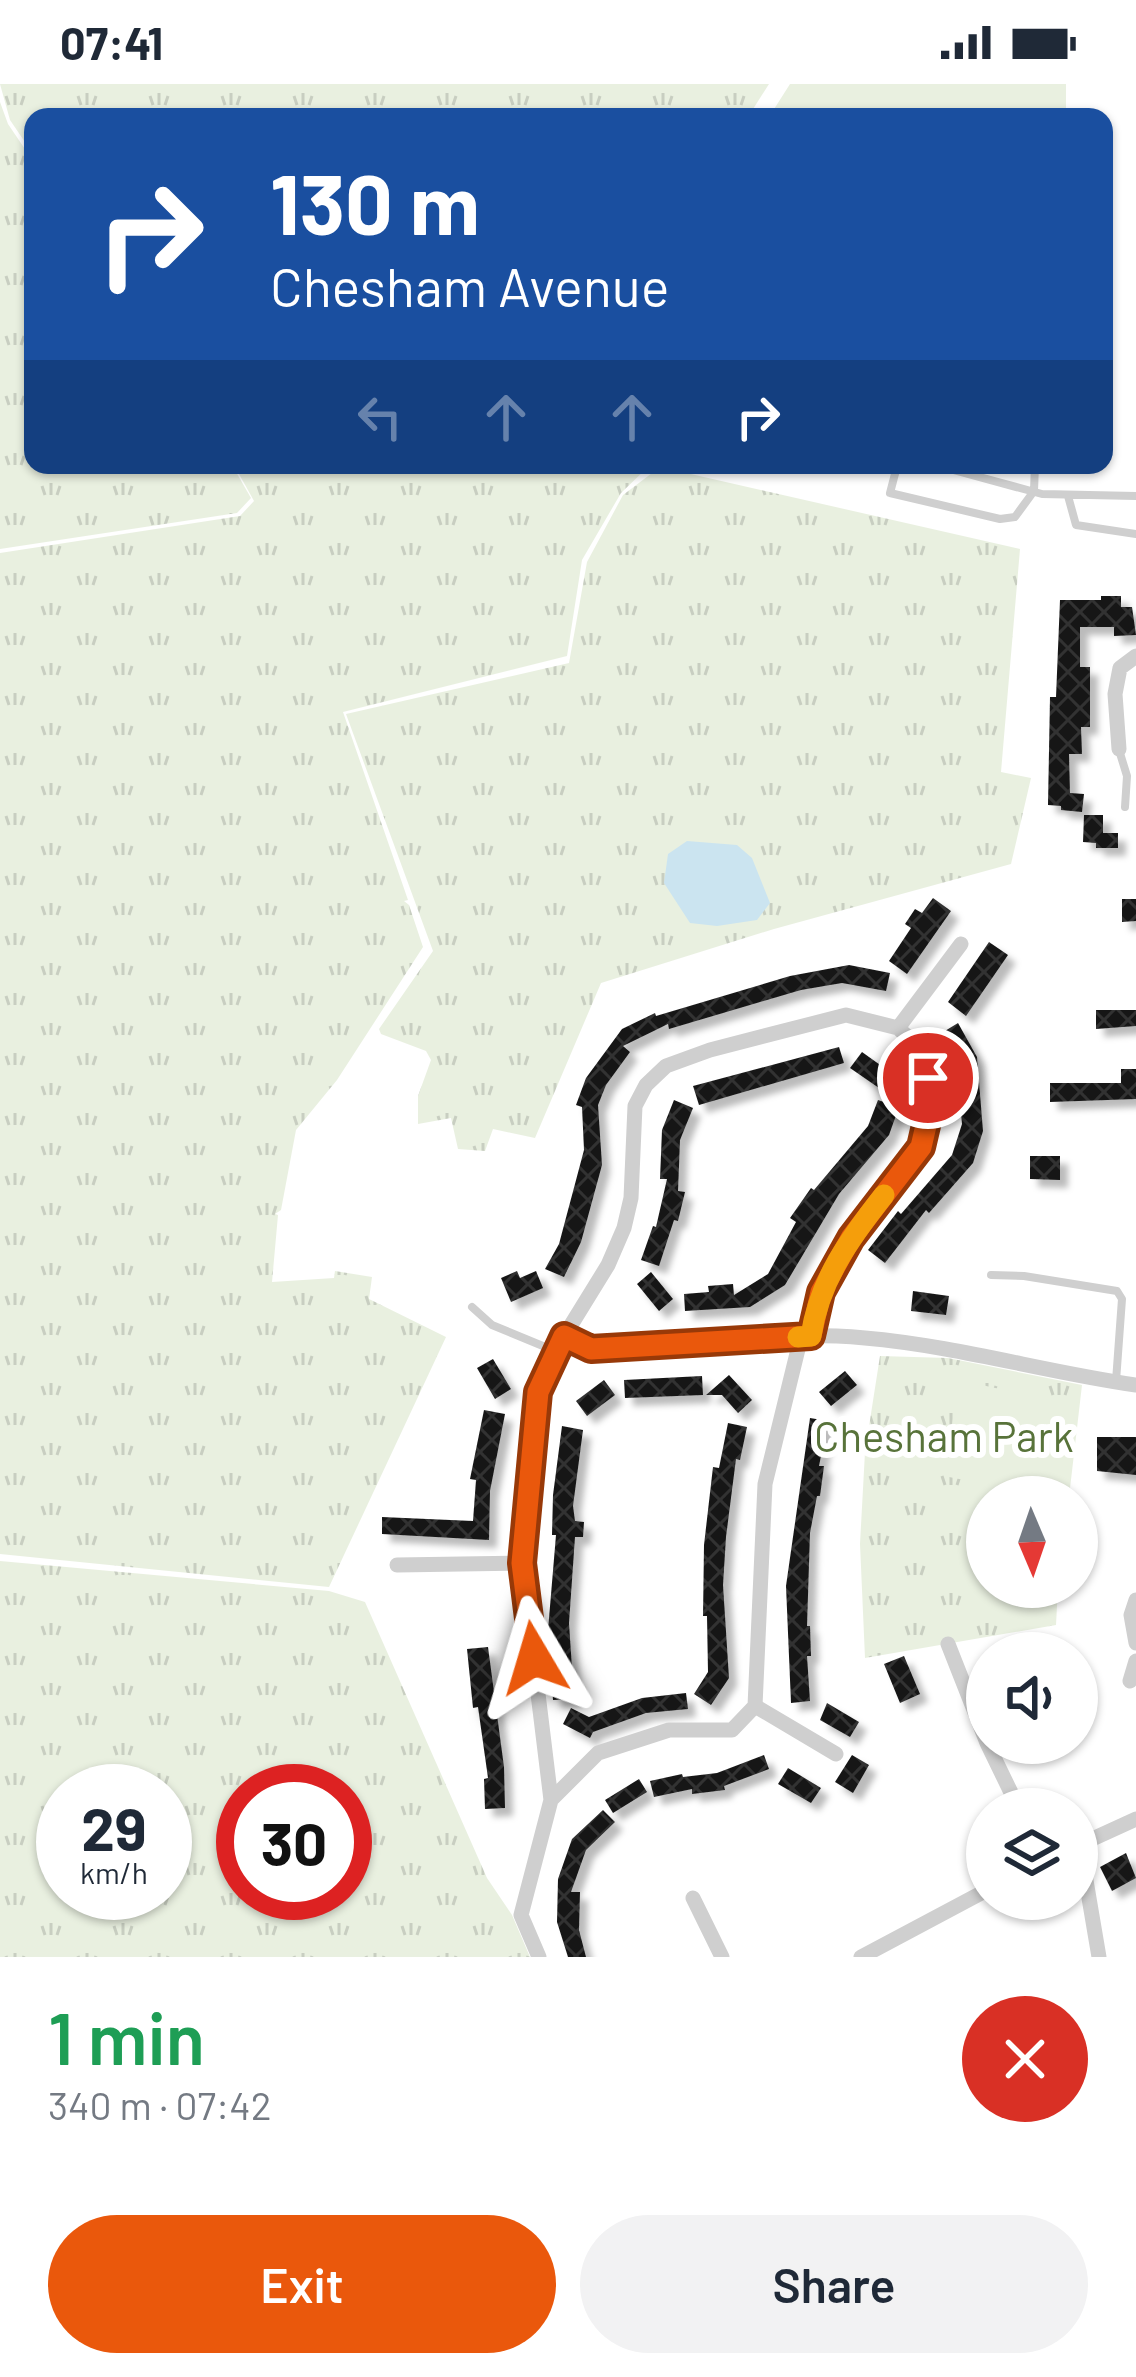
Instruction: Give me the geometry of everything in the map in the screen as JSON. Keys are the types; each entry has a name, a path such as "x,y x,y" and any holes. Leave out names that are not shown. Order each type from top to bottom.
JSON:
{"street":[{"path":"1119,749 1115,694 1120,668 1136,656"},
{"path":"898,1028 961,944"},
{"path":"539,1957 521,1915 551,1800 522,1563 538,1392 624,1228 632,1182 635,1106 646,1084 666,1066 820,1019 846,1015 898,1028 925,1059 931,1104 928,1124 921,1147 851,1238 806,1336 765,1484 755,1706 732,1730 669,1730 598,1753 551,1800"},
{"path":"560,1344 591,1349 806,1336 866,1338 1136,1385"},
{"path":"397,1564 522,1563"},
{"path":"1136,1600 1131,1615 1136,1643"},
{"path":"948,1644 966,1690"},
{"path":"1130,1681 1136,1661"},
{"path":"755,1706 836,1754"},
{"path":"1098,1837 1136,1819"},
{"path":"693,1898 722,1957"},
{"path":"861,1957 966,1900"},
{"path":"1093,1920 1100,1957"}],"lane":[{"path":"895,474 890,494 1000,518 1015,517 1034,491 1035,474"},
{"path":"969,474 1068,496 1136,496"},
{"path":"1068,496 1076,525 1136,534"},
{"path":"1119,749 1127,776 1125,807"},
{"path":"992,1275 1117,1291 1122,1299 1116,1382"},
{"path":"472,1307 492,1325 560,1344"}],"green space":[{"path":"0,84 769,84 754,108 24,108 24,141 10,120"},
{"path":"790,84 1066,84 1066,108 775,108"},
{"path":"0,102 24,148 24,474 237,474 251,498 237,513 0,549"},
{"path":"239,474 641,474 621,493 582,560 567,656 343,712 423,947 337,1080 296,1130 281,1210 275,1214 272,1282 334,1278 335,1271 372,1277 369,1299 446,1337 329,1587 0,1554 0,553 240,516 254,501"},
{"path":"651,474 691,474 1020,549 1001,772 1031,778 1011,864 774,929 601,983 535,1138 493,1129 485,1151 458,1149 451,1118 418,1124 418,1096 431,1060 426,1051 381,1034 379,1029 433,951 346,714 569,663 587,562 623,495"},
{"name":"Chesham Park","path":"880,1356 948,1358 1082,1385 1071,1476 966,1476 966,1608 1057,1608 1056,1625 1015,1632 966,1632 966,1641 865,1658 860,1544 865,1452"},
{"path":"959,1380 1064,1403 1049,1476 966,1476 966,1480 944,1476"},
{"path":"0,1561 329,1591 365,1602 487,1878 512,1915 530,1957 0,1957"}],"water":[{"path":"687,841 737,845 752,858 770,903 757,920 717,926 690,923 664,883 668,854"}],"building":[{"path":"1101,596 1121,596 1121,607 1132,607 1136,635 1114,636 1114,627 1080,627 1080,667 1090,667 1090,727 1081,727 1082,754 1069,754 1070,793 1084,794 1082,812 1061,810 1061,806 1048,805 1050,697 1056,697 1060,600 1101,600"},
{"path":"1084,815 1103,815 1103,833 1118,833 1118,848 1096,848 1096,843 1083,842"},
{"path":"933,898 951,911 907,974 889,961 911,928 905,924 915,909 922,913"},
{"path":"1122,899 1136,899 1136,921 1122,922"},
{"path":"989,942 1008,955 966,1016 948,1002"},
{"path":"849,965 890,973 886,991 842,983 801,990 669,1029 668,1024 623,1046 630,1052 598,1105 602,1165 581,1242 564,1277 545,1269 559,1244 584,1150 582,1107 576,1105 586,1078 622,1029 655,1013"},
{"path":"1096,1010 1136,1010 1136,1026 1096,1029"},
{"path":"958,1023 977,1057 983,1131 973,1163 929,1213 926,1210 885,1263 868,1250 952,1155 962,1124 956,1062 940,1034"},
{"path":"839,1047 844,1063 699,1105 693,1086"},
{"path":"862,1052 890,1072 879,1088 850,1068"},
{"path":"1121,1069 1136,1069 1136,1099 1050,1102 1050,1083 1121,1083"},
{"path":"674,1100 693,1108 680,1140 678,1191 685,1192 659,1266 641,1260 656,1227 667,1179 660,1179 662,1130"},
{"path":"878,1100 899,1107 889,1135 839,1194 785,1285 750,1307 685,1311 684,1294 733,1284 734,1295 768,1274 796,1222 790,1218 868,1126"},
{"path":"1030,1156 1060,1156 1060,1180 1030,1179"},
{"path":"517,1271 520,1278 536,1271 543,1288 511,1302 501,1278"},
{"path":"651,1272 673,1299 659,1311 637,1284"},
{"path":"913,1291 949,1296 946,1315 911,1311"},
{"path":"493,1359 511,1389 495,1399 477,1368"},
{"path":"845,1371 857,1385 831,1406 819,1392"},
{"path":"729,1375 752,1400 738,1413 722,1395 706,1395"},
{"path":"702,1376 703,1395 625,1398 624,1380"},
{"path":"604,1380 615,1395 587,1416 576,1401"},
{"path":"484,1410 505,1414 490,1491 489,1540 382,1534 382,1517 473,1521 476,1480 470,1479"},
{"path":"810,1418 828,1421 819,1466 824,1466 820,1496 810,1533 810,1701 791,1703 786,1586"},
{"path":"728,1423 747,1427 740,1460 736,1459 726,1537 723,1585 729,1678 711,1705 694,1694 708,1672 704,1545 713,1467 719,1468"},
{"path":"562,1426 583,1430 573,1506 575,1521 584,1522 583,1537 575,1537 569,1623 574,1699 553,1700 548,1630 556,1535 552,1535 553,1495"},
{"path":"1097,1437 1136,1437 1136,1475 1097,1471"},
{"path":"488,1647 505,1808 485,1809 484,1779 488,1778 467,1649"},
{"path":"904,1656 920,1694 900,1703 884,1664"},
{"path":"686,1693 688,1709 646,1713 593,1732 590,1738 563,1724 571,1708 589,1717 642,1698"},
{"path":"827,1703 859,1722 850,1737 820,1720"},
{"path":"764,1755 769,1769 724,1786 725,1790 692,1794 692,1789 654,1797 650,1781 717,1773"},
{"path":"852,1755 869,1765 853,1793 835,1782"},
{"path":"788,1768 821,1788 811,1803 778,1784"},
{"path":"639,1779 647,1792 613,1813 605,1800"},
{"path":"603,1810 615,1822 586,1850 571,1892 580,1892 579,1930 586,1957 568,1957 557,1922 558,1879 572,1839"},
{"path":"1126,1853 1136,1878 1112,1891 1100,1867"}],"slow traffic":[{"path":"798,1337 811,1336 821,1292 851,1238 884,1195"}],"route":[{"path":"534,1658 522,1563 538,1392 564,1336 591,1349 811,1336 821,1292 851,1238 921,1147 931,1104 928,1078"}]}
